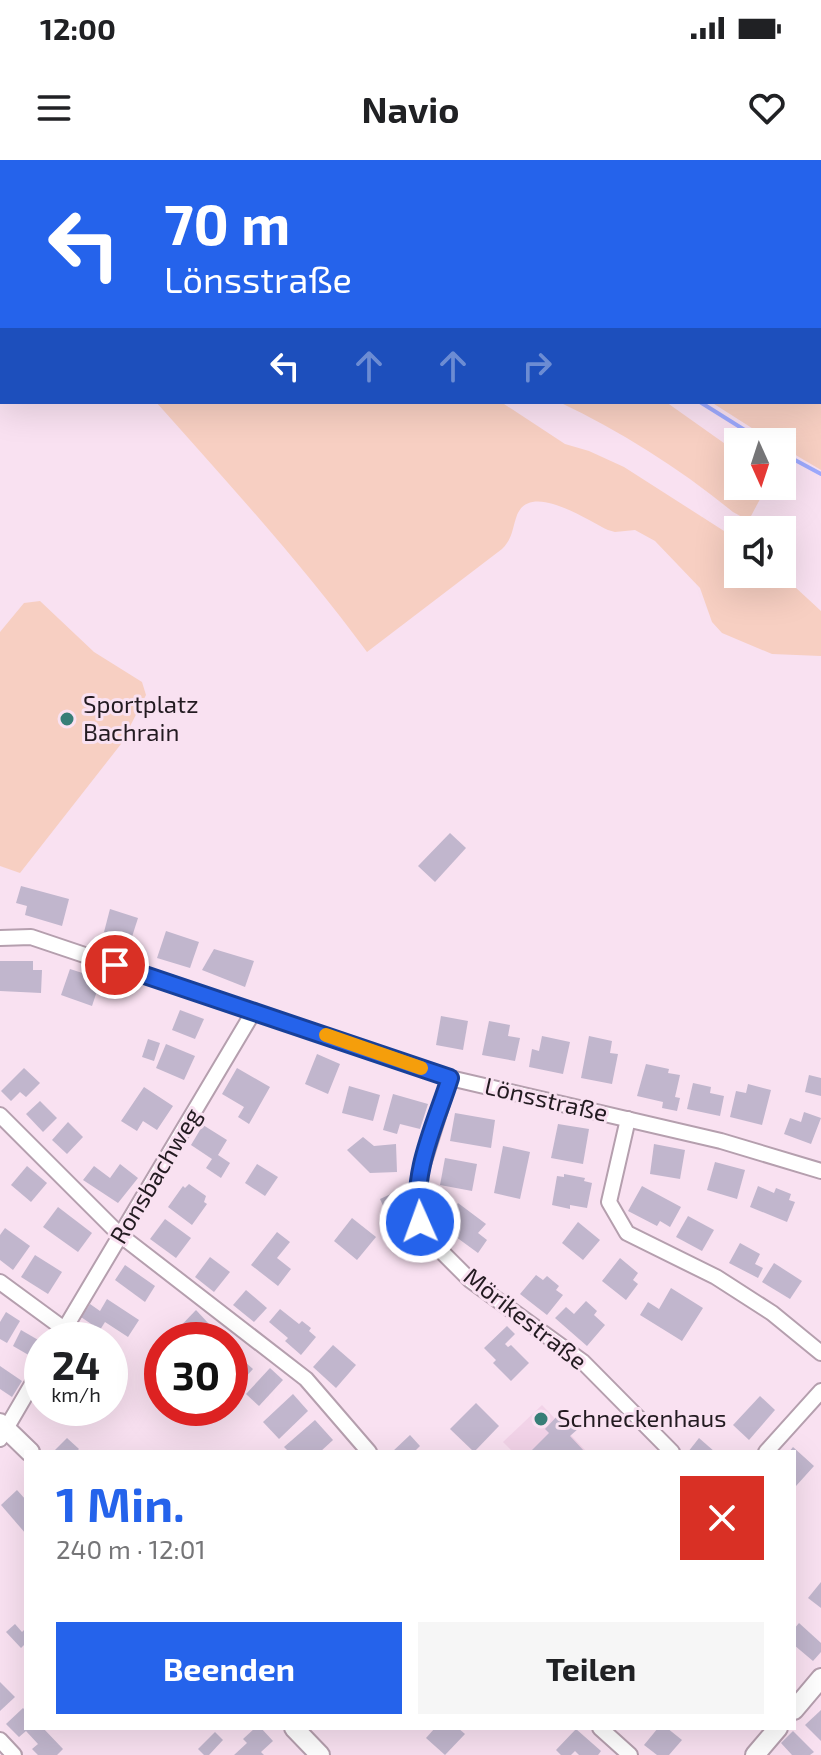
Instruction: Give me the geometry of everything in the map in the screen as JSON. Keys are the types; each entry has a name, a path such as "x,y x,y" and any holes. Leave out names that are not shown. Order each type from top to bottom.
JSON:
{"main road":[{"path":"2,1430 27,1450"},
{"path":"796,1708 821,1678"},
{"path":"296,1730 320,1755"},
{"path":"755,1755 776,1730"}],"street":[{"name":"Lönsstraße","path":"0,938 31,937 450,1078 819,1167"},
{"name":"Ronsbachweg","path":"68,1322 254,1011"},
{"name":"Mörikestraße","path":"450,1078 419,1177 417,1206 426,1236 470,1280 583,1362 670,1450"},
{"path":"0,1115 120,1235 306,1379 367,1450"},
{"path":"628,1119 609,1202 627,1233 716,1277 772,1313 821,1353"},
{"path":"0,1282 47,1322"},
{"path":"768,1450 821,1391"},
{"path":"2,1430 24,1395"},
{"path":"602,1730 629,1755"},
{"path":"0,1740 14,1755"}],"shaded area":[{"path":"158,404 504,404 565,444 624,467 724,531 724,588 796,588 821,611 821,656 772,654 722,633 712,622 700,588 655,541 635,530 608,530 547,502 524,506 502,549 367,652 291,556"},
{"path":"563,404 669,404 724,443 724,500 760,500 751,516 740,516 649,452"},
{"path":"714,404 821,404 821,470 796,455 796,428 752,428"},
{"name":"Sportplatz Bachrain","path":"40,601 94,652 142,682 146,695 121,744 20,873 0,866 0,632 24,603"},
{"name":"Schneckenhaus","path":"542,1405 585,1450 511,1450 503,1442"}],"building":[{"path":"450,833 466,848 435,882 418,866"},
{"path":"21,886 69,899 62,926 25,915 27,906 16,903"},
{"path":"110,909 138,918 131,940 104,932"},
{"path":"166,931 199,942 190,968 157,958"},
{"path":"214,949 254,961 245,987 202,970"},
{"path":"0,961 33,961 33,970 42,970 41,993 0,991"},
{"path":"70,969 101,979 92,1006 61,995"},
{"path":"180,1010 204,1019 195,1039 172,1030"},
{"path":"441,1016 468,1021 463,1050 436,1045"},
{"path":"489,1021 510,1025 508,1036 520,1038 515,1061 482,1055"},
{"path":"542,1036 570,1042 563,1074 529,1067 532,1049 539,1051"},
{"path":"589,1036 612,1041 610,1053 618,1054 612,1084 581,1078"},
{"path":"148,1039 160,1043 154,1061 142,1057"},
{"path":"166,1044 195,1056 184,1080 156,1068"},
{"path":"317,1054 340,1064 328,1094 305,1084"},
{"path":"646,1064 680,1075 675,1097 680,1098 677,1111 662,1108 663,1102 637,1096"},
{"path":"24,1068 40,1083 26,1097 20,1092 11,1101 1,1091"},
{"path":"237,1068 270,1087 249,1124 238,1117 244,1107 222,1094"},
{"path":"809,1075 821,1078 821,1096 805,1092"},
{"path":"693,1083 711,1087 710,1093 724,1096 720,1116 687,1109"},
{"path":"748,1084 771,1090 762,1125 730,1117 736,1091 746,1093"},
{"path":"349,1086 380,1095 373,1121 342,1113"},
{"path":"144,1087 173,1106 157,1130 143,1121 137,1131 121,1121"},
{"path":"393,1094 428,1104 420,1129 400,1124 397,1134 383,1130"},
{"path":"40,1101 57,1118 43,1132 26,1114"},
{"path":"804,1112 821,1118 811,1144 784,1134 790,1118 801,1122"},
{"path":"455,1113 495,1120 491,1148 450,1141"},
{"path":"68,1122 83,1137 67,1154 52,1140"},
{"path":"558,1124 589,1129 583,1164 551,1158"},
{"path":"203,1125 227,1140 218,1155 230,1163 221,1178 206,1168 212,1159 191,1145"},
{"path":"363,1137 374,1146 396,1144 397,1172 370,1173 347,1150"},
{"path":"654,1144 685,1150 680,1179 650,1174"},
{"path":"503,1146 530,1152 520,1199 494,1193"},
{"path":"445,1158 477,1164 472,1191 440,1185"},
{"path":"715,1162 745,1170 737,1199 707,1190"},
{"path":"120,1164 138,1178 118,1203 83,1180 94,1166 110,1178"},
{"path":"257,1164 278,1177 265,1196 245,1183"},
{"path":"27,1166 47,1183 31,1202 11,1185"},
{"path":"564,1174 585,1178 584,1181 592,1183 587,1208 570,1205 570,1209 552,1205 557,1176 564,1177"},
{"path":"189,1184 206,1196 204,1202 207,1204 192,1225 168,1207 183,1186 185,1188"},
{"path":"642,1186 681,1207 670,1227 660,1221 657,1226 628,1211"},
{"path":"758,1186 774,1193 776,1188 791,1194 789,1200 795,1202 787,1222 750,1207"},
{"path":"393,1193 398,1204 385,1210 380,1199"},
{"path":"458,1203 486,1224 478,1233 487,1240 478,1253 441,1226"},
{"path":"58,1207 92,1233 78,1252 43,1227"},
{"path":"688,1216 714,1230 702,1251 676,1237"},
{"path":"352,1218 376,1237 357,1260 334,1241"},
{"path":"165,1219 191,1238 176,1258 150,1239"},
{"path":"578,1222 600,1240 583,1260 562,1243"},
{"path":"5,1228 30,1246 13,1270 0,1260 0,1235"},
{"path":"277,1232 290,1242 277,1258 291,1269 278,1286 251,1265"},
{"path":"740,1243 760,1254 755,1264 763,1268 758,1278 729,1263"},
{"path":"35,1255 62,1272 48,1294 21,1277"},
{"path":"210,1257 230,1272 214,1292 195,1277"},
{"path":"620,1258 638,1273 633,1280 638,1284 626,1300 602,1281"},
{"path":"774,1263 802,1281 790,1299 762,1282"},
{"path":"125,1265 155,1286 145,1302 115,1280"},
{"path":"536,1275 543,1280 547,1276 559,1286 556,1290 563,1295 547,1315 520,1294"},
{"path":"671,1288 703,1308 682,1341 640,1315 648,1302 659,1309"},
{"path":"246,1290 267,1308 254,1322 233,1305"},
{"path":"107,1299 139,1320 128,1337 128,1322 88,1322 81,1317 90,1304 100,1311"},
{"path":"586,1301 597,1311 594,1315 605,1325 587,1346 555,1318 566,1307 574,1314"},
{"path":"280,1309 299,1324 302,1321 311,1328 309,1331 316,1337 301,1355 285,1341 288,1338 269,1322"},
{"path":"196,1310 207,1322 184,1322"},
{"path":"6,1312 20,1321 7,1343 0,1339 0,1322"},
{"path":"507,1326 515,1334 505,1344 508,1347 511,1345 529,1363 511,1381 493,1363 496,1360 484,1348"},
{"path":"21,1330 24,1332 24,1352 13,1346"},
{"path":"333,1345 356,1365 336,1388 313,1367"},
{"path":"0,1366 22,1381 12,1397 0,1389"},
{"path":"270,1368 283,1380 259,1406 248,1396 248,1392"},
{"path":"293,1394 308,1411 279,1439 263,1422"},
{"path":"760,1396 775,1410 749,1440 733,1425"},
{"path":"476,1403 499,1426 476,1450 472,1450 450,1429"},
{"path":"562,1411 579,1428 570,1436 583,1450 532,1450 549,1433 545,1429"},
{"path":"315,1420 333,1440 322,1450 287,1450 284,1447"},
{"path":"410,1435 420,1446 416,1450 394,1450"},
{"path":"67,1438 79,1449 78,1450 55,1450"},
{"path":"699,1438 713,1450 690,1450"},
{"path":"793,1447 814,1466 796,1486 796,1450 791,1450"},
{"path":"17,1490 24,1498 24,1532 1,1505"},
{"path":"821,1582 821,1608 808,1598"},
{"path":"799,1623 821,1643 821,1652 813,1661 796,1647 796,1627"},
{"path":"15,1624 22,1632 24,1630 24,1645 21,1648 6,1632"},
{"path":"0,1682 15,1697 0,1711"},
{"path":"23,1708 24,1730 45,1730 63,1749 57,1755 38,1755 32,1749 38,1744 26,1731 19,1737 6,1724"},
{"path":"821,1710 821,1741 805,1725"},
{"path":"253,1730 263,1730 273,1741 261,1752 264,1755 234,1755 247,1743 243,1739"},
{"path":"433,1730 460,1730 465,1734 445,1755 426,1738"},
{"path":"577,1730 601,1751 598,1755 579,1755 575,1751 571,1755 561,1755 556,1750"},
{"path":"656,1730 670,1730 682,1740 669,1755 657,1755 644,1745"},
{"path":"793,1731 814,1752 810,1755 792,1755 781,1743"},
{"path":"215,1732 223,1740 209,1755 204,1755 198,1749"}],"waterway":[{"path":"703,404 742,428"},
{"path":"796,461 821,474"}],"slow traffic":[{"path":"326,1035 421,1068"}],"place":[{"name":"Sportplatz Bachrain","path":"67,719"},
{"name":"Schneckenhaus","path":"541,1419"}],"route":[{"path":"115,965 450,1078 419,1177 417,1206 420,1222"}]}
